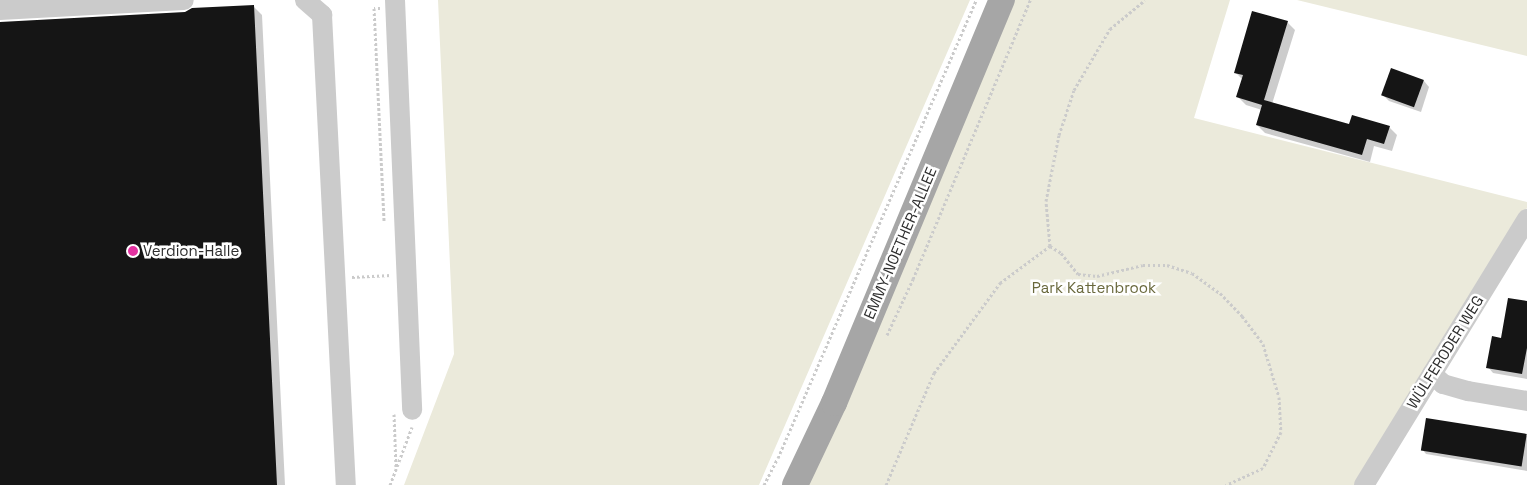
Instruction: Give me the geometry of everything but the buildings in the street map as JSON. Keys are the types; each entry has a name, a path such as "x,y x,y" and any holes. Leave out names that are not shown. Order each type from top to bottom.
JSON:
{"main road":[{"name":"EMMY-NOETHER-ALLEE","path":"794,485 834,403 1002,0"}],"street":[{"path":"0,10 184,0"},
{"path":"305,0 322,16 346,485"},
{"path":"395,0 412,410"},
{"name":"WÜLFERODER WEG","path":"1364,485 1527,219"},
{"path":"1432,374 1443,384 1468,391 1527,401"}],"path":[{"path":"764,485 786,440 976,0"},
{"path":"884,342 913,279 1030,0"},
{"path":"1050,246 1046,202 1059,135 1074,90 1110,29 1145,0"},
{"path":"886,485 934,373 1000,283 1050,246"},
{"path":"1050,246 1061,253 1078,274 1098,276 1143,265 1168,265 1192,273 1220,293 1263,344 1279,397 1281,432 1263,468 1226,485"},
{"path":"335,278 406,274"},
{"path":"390,485 419,410 412,410"}],"green space":[{"path":"438,0 970,0 759,485 404,485 454,354"},
{"name":"Park Kattenbrook","path":"1003,0 1230,0 1194,118 1527,202 1527,208 1359,485 795,485"},
{"path":"1297,0 1527,0 1527,56"}],"place":[{"name":"Verdion-Halle","path":"133,251"}]}
